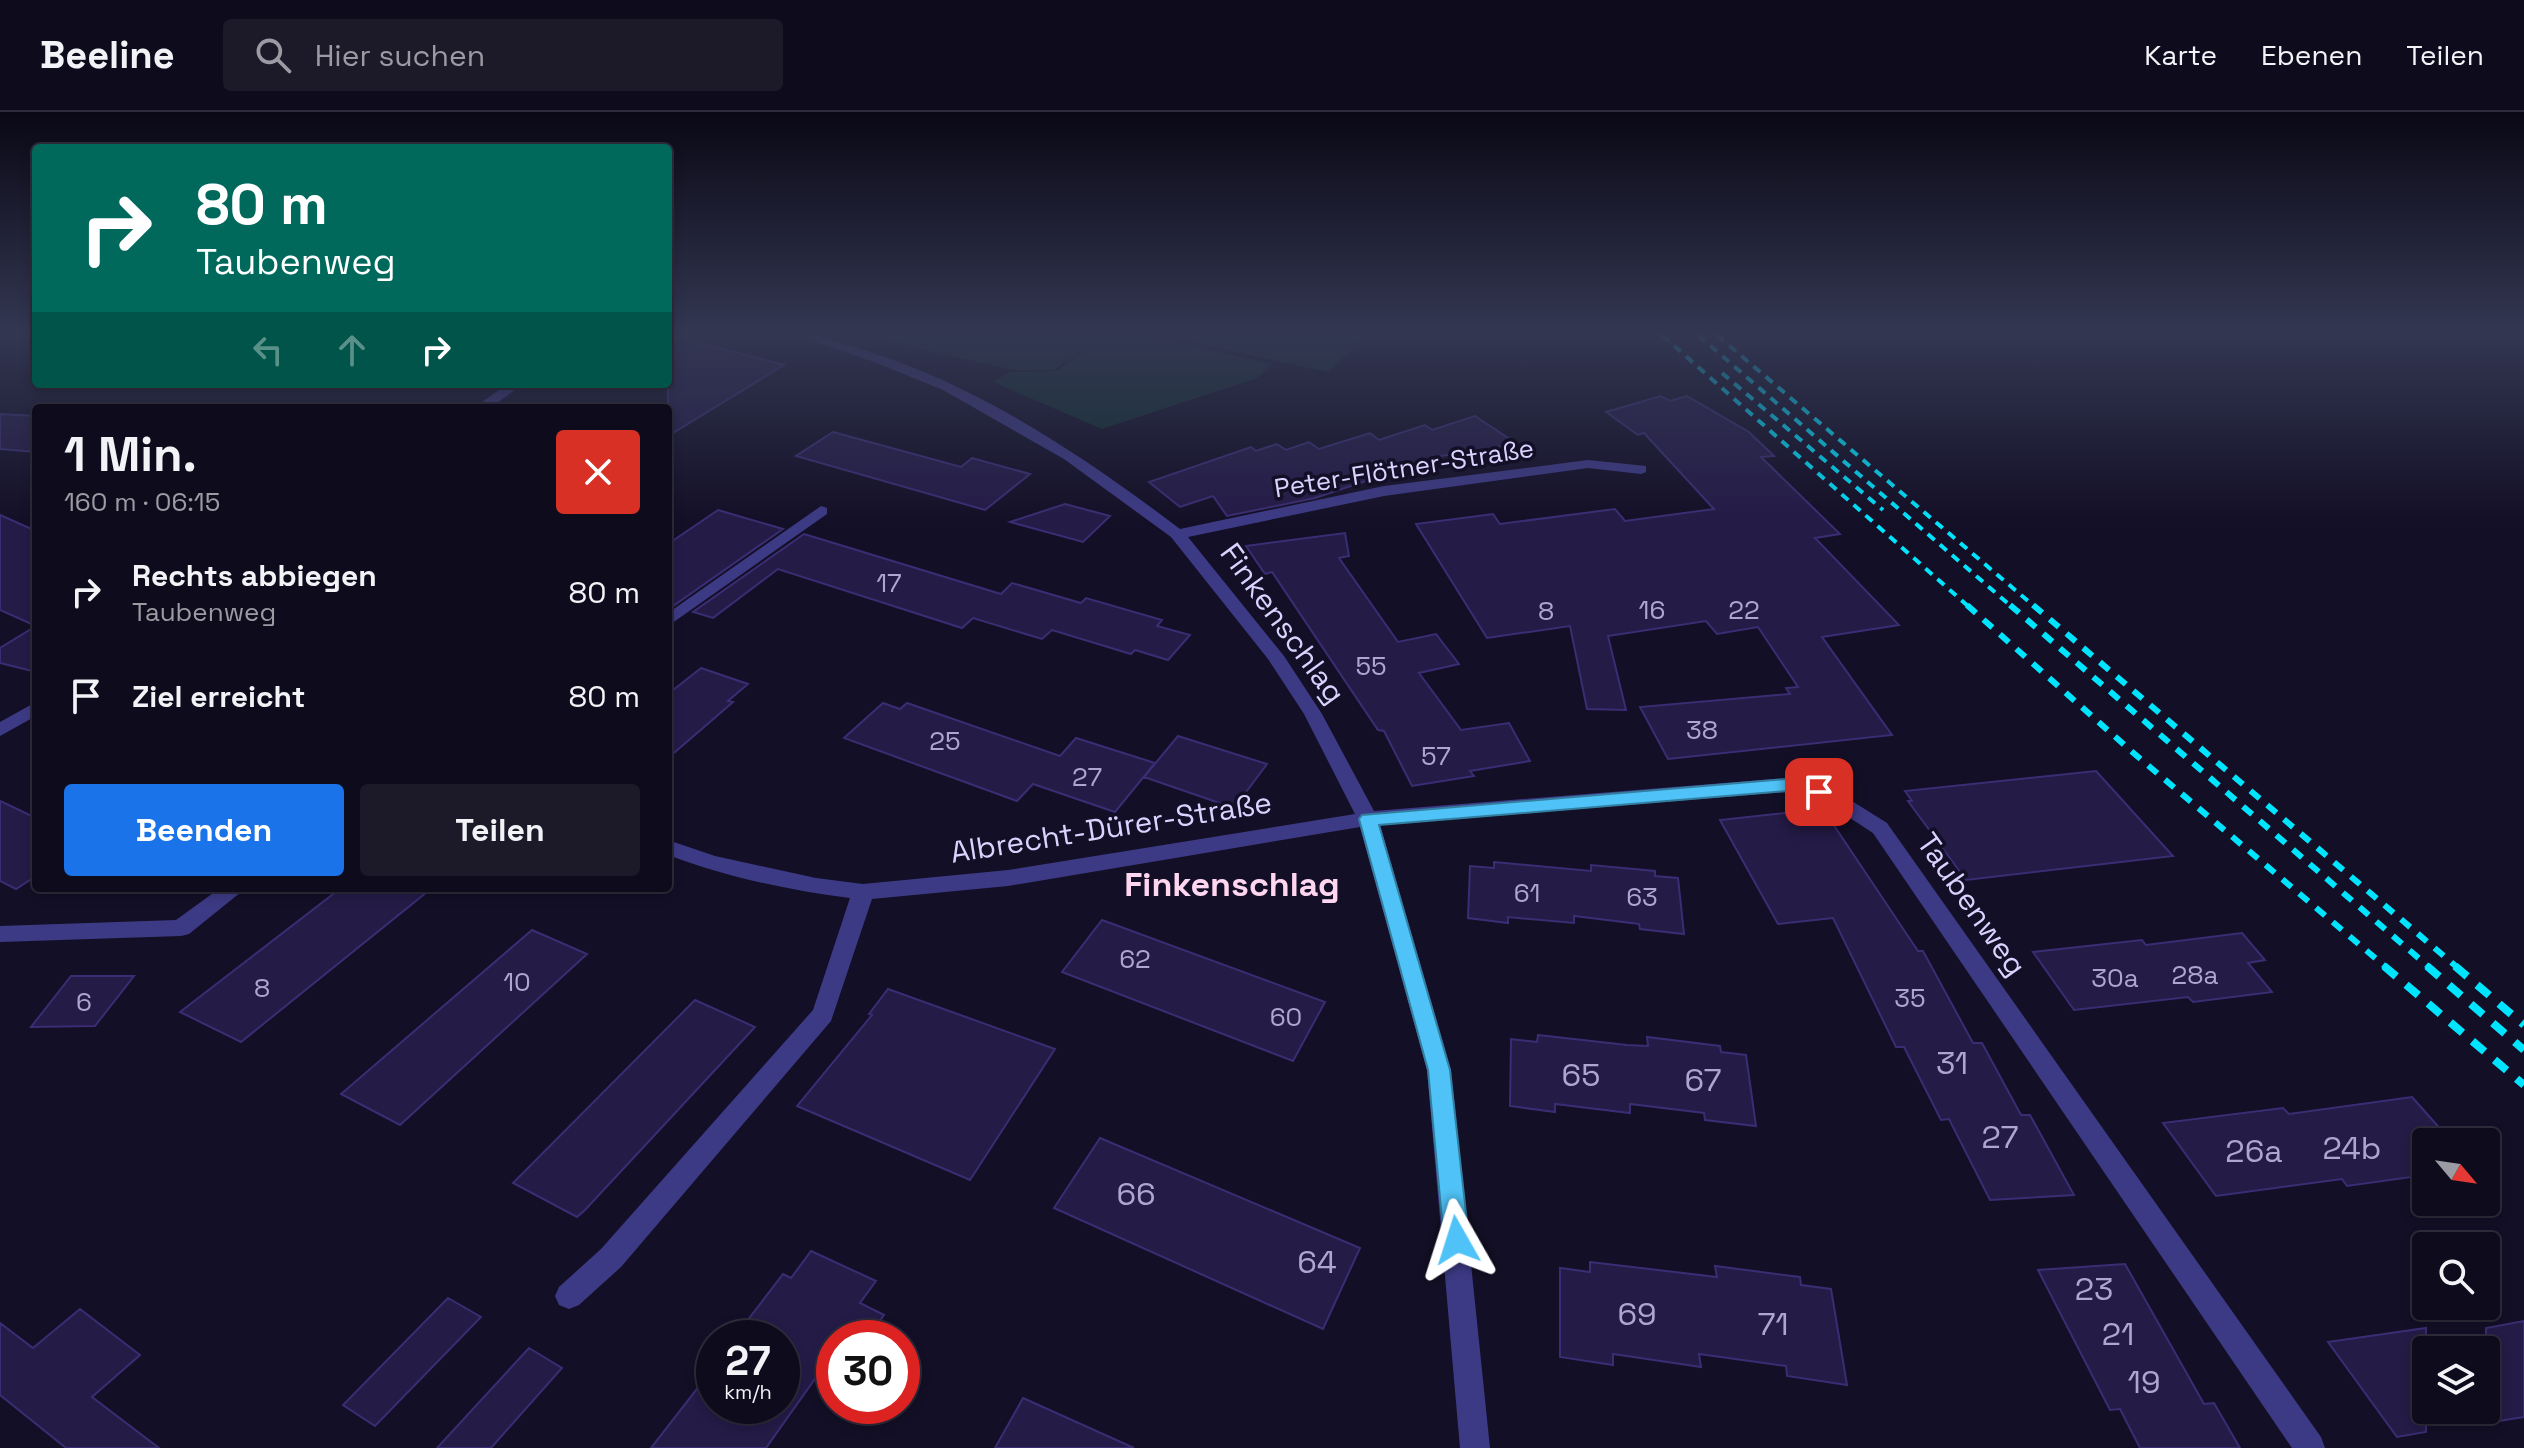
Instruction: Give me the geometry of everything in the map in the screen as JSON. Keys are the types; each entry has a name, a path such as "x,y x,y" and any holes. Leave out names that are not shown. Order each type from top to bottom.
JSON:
{"street":[{"name":"Finkenschlag","path":"966,397 1069,456 1177,534 1275,656 1313,714 1368,819 1439,1070 1475,1448"},
{"name":"Peter-Flötner-Straße","path":"1177,534 1384,491 1588,464 1641,469"},
{"path":"672,618 821,511"},
{"path":"0,730 32,710"},
{"name":"Taubenweg","path":"1368,819 1787,785 1819,792 1851,805 1880,828 2310,1448"},
{"name":"Albrecht-Dürer-Straße","path":"672,848 711,863 767,877 863,892 1008,878 1368,819"},
{"path":"0,934 181,928 230,892"},
{"path":"569,1296 611,1258 823,1014 863,892"}],"green space":[{"path":"1029,397 1198,397 1102,429"}],"building":[{"path":"668,397 731,397 672,434 672,404 668,404"},
{"path":"1656,397 1670,401 1689,397 1749,432 1774,456 1761,457 1840,534 1815,538 1899,625 1822,637 1892,735 1668,759 1640,707 1790,694 1786,688 1798,687 1758,627 1717,634 1706,621 1608,636 1626,710 1587,709 1570,626 1487,638 1416,524 1493,514 1500,524 1615,509 1625,521 1714,509 1644,433 1638,435 1606,412"},
{"path":"0,414 32,416 32,452 0,449"},
{"path":"1475,416 1514,442 1464,459 1457,453 1437,457 1315,498 1227,516 1213,496 1180,507 1149,482 1251,447 1256,451 1277,444 1286,450 1309,442 1319,449 1370,433 1379,440 1425,425 1432,430"},
{"path":"833,432 961,467 972,458 1030,474 985,510 796,456"},
{"path":"1065,504 1110,516 1083,542 1010,522"},
{"path":"718,510 783,529 673,606 672,541"},
{"path":"0,515 32,529 32,624 0,610"},
{"path":"1345,533 1349,556 1339,558 1398,642 1436,634 1459,664 1419,673 1461,730 1509,723 1530,761 1470,771 1474,776 1412,786 1384,731 1378,730 1272,572 1265,574 1246,546"},
{"path":"804,534 1001,594 1012,583 1081,603 1086,598 1162,620 1157,626 1190,635 1168,660 1135,650 1131,654 1052,630 1042,639 973,618 962,628 778,569 713,618 693,612"},
{"path":"32,628 32,671 0,663 0,648"},
{"path":"701,668 748,684 728,701 733,702 672,755 672,691"},
{"path":"883,703 900,709 907,703 1060,756 1076,738 1155,763 1115,812 1033,784 1017,801 844,738"},
{"path":"1178,736 1267,764 1234,808 1144,777"},
{"path":"2096,771 2173,856 1966,880 1908,801 1912,801 1905,791"},
{"path":"0,801 32,816 32,879 16,889 0,881"},
{"path":"1823,809 1918,951 1923,951 1973,1043 1982,1043 2021,1115 2030,1115 2074,1195 1990,1200 1949,1119 1941,1120 1904,1047 1896,1047 1833,918 1778,924 1720,820"},
{"path":"1494,862 1591,871 1591,865 1655,871 1655,876 1678,878 1684,934 1640,929 1639,924 1574,916 1574,923 1508,917 1508,923 1468,918 1470,866 1494,868"},
{"path":"336,892 427,892 241,1042 180,1012"},
{"path":"1102,920 1325,1002 1293,1061 1062,972"},
{"path":"532,930 587,954 400,1125 341,1094"},
{"path":"2242,933 2265,960 2248,963 2272,992 2193,1002 2188,997 2074,1010 2033,952 2142,940 2146,945"},
{"path":"71,976 134,976 95,1026 31,1027"},
{"path":"888,989 1055,1049 970,1180 797,1106 872,1015 869,1014"},
{"path":"695,1000 755,1027 585,1210 577,1217 513,1183"},
{"path":"1538,1035 1648,1046 1647,1037 1720,1046 1721,1052 1746,1055 1756,1126 1705,1120 1704,1113 1630,1104 1630,1113 1555,1104 1555,1112 1510,1106 1511,1039 1537,1042"},
{"path":"2412,1097 2440,1128 2412,1128 2412,1177 2347,1186 2342,1179 2216,1196 2163,1123 2283,1108 2289,1114"},
{"path":"1100,1138 1360,1248 1323,1329 1054,1208"},
{"path":"811,1251 876,1281 860,1303 884,1315 881,1320 816,1320 816,1377 800,1400 800,1320 748,1320 783,1274 791,1278"},
{"path":"1590,1262 1717,1277 1715,1266 1800,1277 1801,1285 1831,1289 1847,1385 1787,1376 1786,1366 1699,1354 1701,1367 1613,1354 1613,1365 1560,1357 1560,1268 1590,1272"},
{"path":"2125,1264 2204,1404 2214,1403 2240,1448 2140,1448 2120,1409 2110,1410 2038,1270"},
{"path":"448,1298 481,1317 375,1426 343,1405"},
{"path":"80,1309 140,1355 92,1397 159,1448 66,1448 0,1395 0,1323 33,1348"},
{"path":"2524,1321 2524,1417 2500,1421 2500,1336 2486,1336 2486,1328"},
{"path":"2426,1328 2426,1336 2412,1336 2412,1424 2426,1424 2426,1432 2397,1437 2328,1342"},
{"path":"529,1348 562,1368 491,1448 437,1448"},
{"path":"696,1390 696,1424 783,1424 766,1448 651,1448"},
{"path":"1023,1398 1134,1448 995,1448"}],"railway":[{"path":"1732,397 1969,607"},
{"path":"1751,397 1883,510"},
{"path":"1770,397 2012,607"},
{"path":"1790,397 2035,607"},
{"path":"1967,605 2130,750 2387,968"},
{"path":"2010,605 2430,968"},
{"path":"2033,605 2458,968"},
{"path":"2384,966 2524,1085"},
{"path":"2427,966 2524,1050"},
{"path":"2455,966 2524,1025"}],"district":[{"name":"Finkenschlag","path":"1232,884"}],"route":[{"path":"1457,1240 1439,1070 1368,819 1787,785 1819,792"}]}
